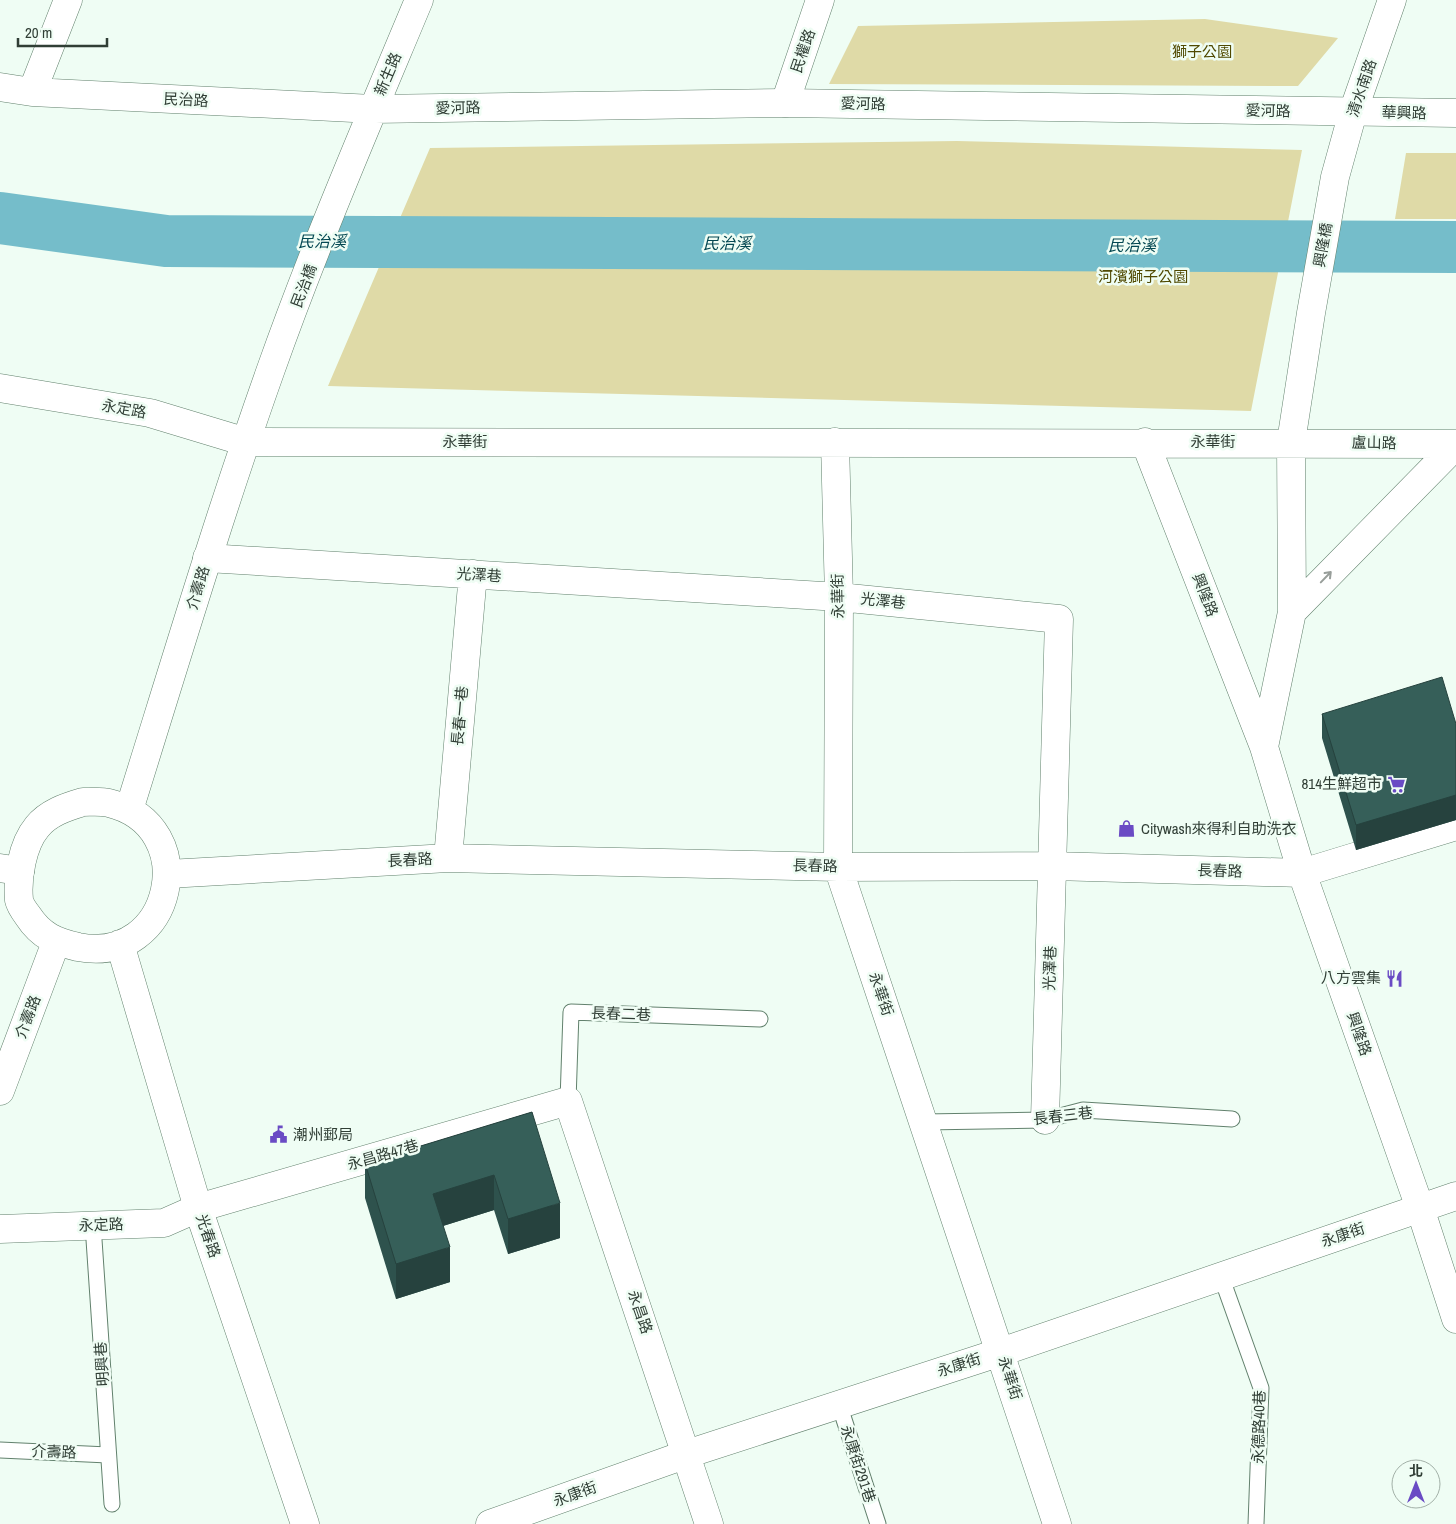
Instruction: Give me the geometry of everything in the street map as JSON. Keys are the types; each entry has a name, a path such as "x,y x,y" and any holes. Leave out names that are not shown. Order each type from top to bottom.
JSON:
{"street":[{"path":"32,92 68,0"},
{"name":"新生路","path":"357,149 419,0"},
{"name":"民權路","path":"785,103 820,0"},
{"name":"清水南路","path":"1335,177 1353,112 1392,0"},
{"name":"民治路","path":"0,87 32,92 373,109"},
{"name":"愛河路","path":"373,109 785,103 1353,112"},
{"name":"華興路","path":"1353,112 1456,113"},
{"name":"民治橋","path":"272,367 357,149"},
{"name":"興隆橋","path":"1311,314 1335,177"},
{"name":"興隆路","path":"1264,748 1292,612 1292,442 1311,314"},
{"name":"介壽路","path":"129,810 207,558 272,367"},
{"name":"永定路","path":"0,388 150,413 246,442"},
{"name":"永華街","path":"246,442 1292,442"},
{"name":"永華街","path":"835,442 839,597 838,867 1058,1524"},
{"name":"興隆路","path":"1145,442 1264,748 1302,873 1420,1208 1456,1320"},
{"name":"盧山路","path":"1292,442 1456,445"},
{"path":"1292,612 1456,445"},
{"name":"光澤巷","path":"207,558 839,597 1058,619 1045,1120"},
{"name":"長春一巷","path":"448,858 473,574"},
{"path":"82,802 108,802 129,810 150,827 162,846 168,874 165,896 156,916 142,931 120,944 88,949 56,942 34,924 19,902 10,869 37,827 61,808 82,802"},
{"name":"長春路","path":"168,874 448,858 838,867 1053,866 1302,873 1456,826"},
{"name":"介壽路","path":"0,1091 56,942"},
{"name":"光春路","path":"120,944 198,1208 305,1524"},
{"name":"永昌路47巷","path":"198,1208 568,1101"},
{"name":"永昌路","path":"568,1101 709,1524"},
{"name":"永康街","path":"490,1524 687,1454 1001,1352 1456,1196"},
{"name":"永定路","path":"0,1228 164,1223 198,1208"}],"lane":[{"name":"長春二巷","path":"568,1101 572,1012 760,1019"},
{"name":"長春三巷","path":"924,1122 1045,1120 1083,1110 1232,1119"},
{"name":"明興巷","path":"93,1225 112,1504"},
{"name":"永德路40巷","path":"1221,1276 1262,1388 1256,1524"},
{"name":"永康街291巷","path":"839,1404 878,1524"},
{"name":"介壽路","path":"0,1450 108,1455"}],"green space":[{"name":"獅子公園","path":"1205,19 1338,38 1298,86 829,84 858,26"},
{"name":"河濱獅子公園","path":"957,141 1302,150 1251,411 328,386 430,148"},
{"path":"1406,153 1456,153 1456,219 1395,219"}],"building":[{"name":"814生鮮超市","path":"1442,677 1456,724 1456,795 1356,825 1322,714"},
{"path":"532,1112 560,1203 508,1219 494,1175 433,1194 450,1247 396,1264 365,1163"}],"waterway":[{"name":"民治溪","path":"0,218 166,241 1456,247"}],"place":[{"name":"814生鮮超市","path":"1396,784"},
{"name":"Citywash來得利自助洗衣","path":"1127,829"},
{"name":"八方雲集","path":"1395,978"},
{"name":"潮州郵局","path":"279,1135"}]}
